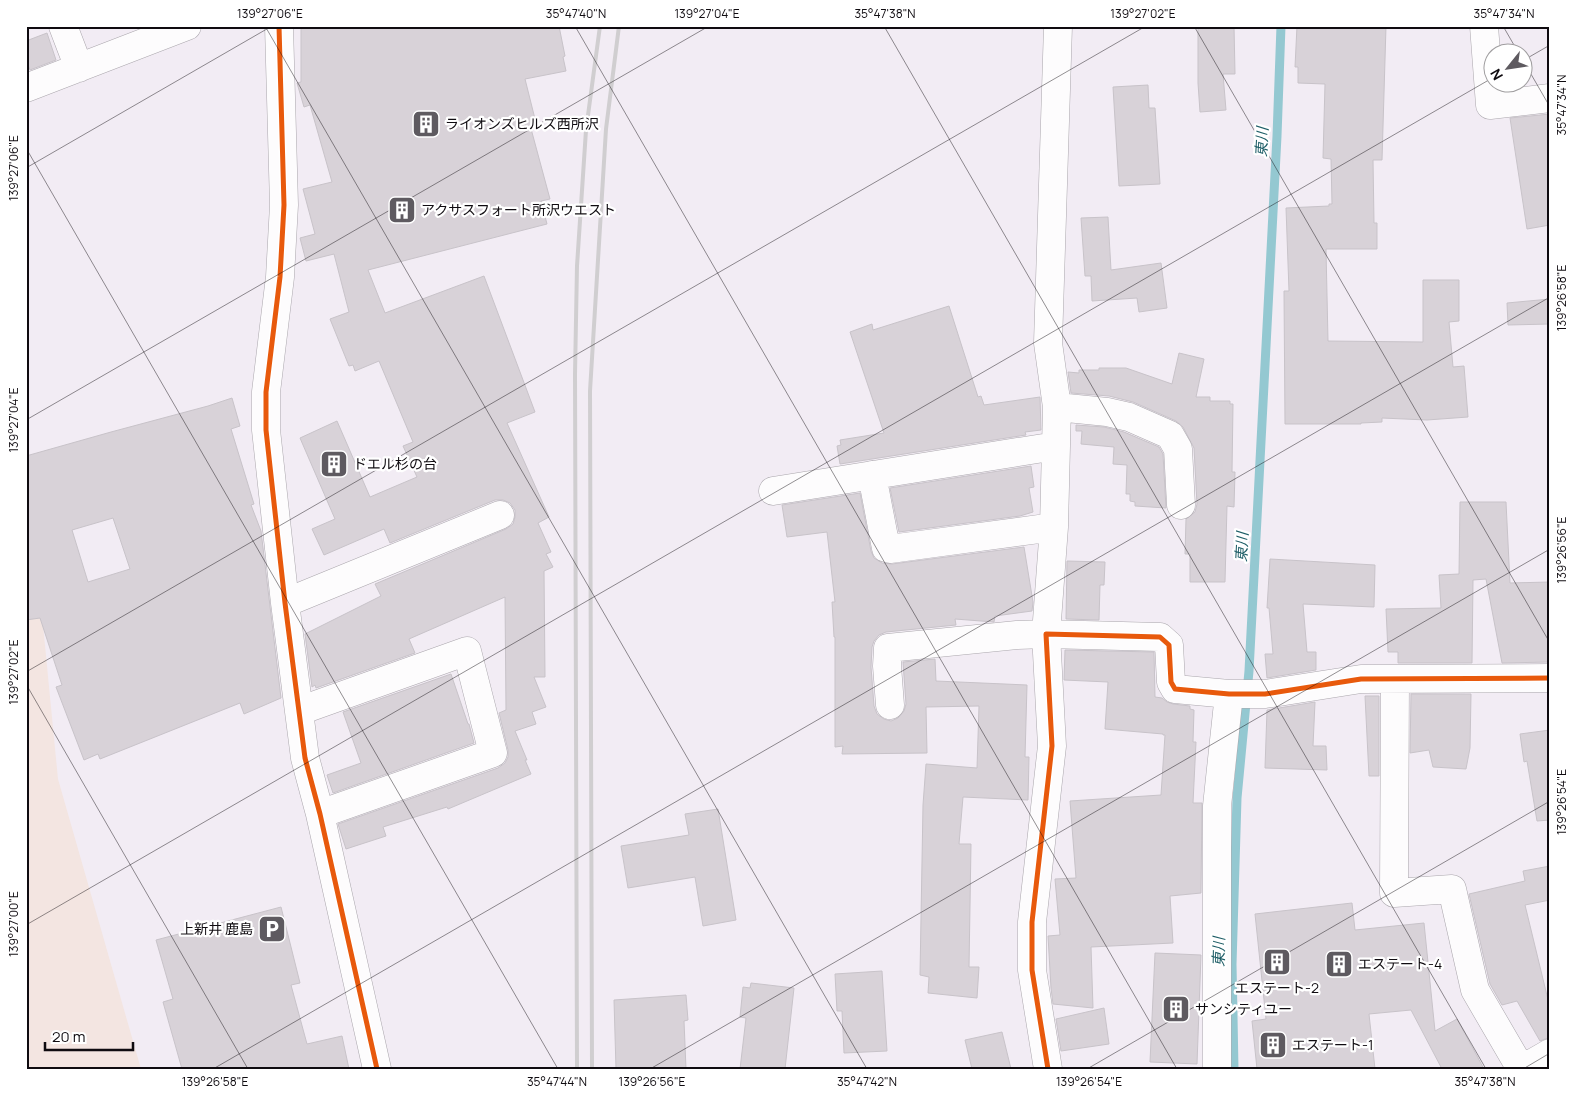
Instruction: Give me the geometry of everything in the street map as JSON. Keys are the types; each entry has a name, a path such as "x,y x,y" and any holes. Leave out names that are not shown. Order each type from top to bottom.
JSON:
{"street":[{"path":"63,26 79,68"},
{"path":"26,88 187,26"},
{"path":"279,26 284,205 280,277 266,392 266,430 284,604 305,758 320,814 377,1069"},
{"path":"1048,1069 1032,970 1032,922 1052,746 1046,634 1054,527 1057,407 1048,343 1058,26"},
{"path":"1484,26 1490,105 1550,98"},
{"path":"1057,407 1108,412 1128,417 1170,435 1178,449 1182,505"},
{"path":"773,491 1056,446"},
{"path":"872,475 886,548 1054,527"},
{"path":"284,604 500,515"},
{"path":"890,705 887,666 888,648 1017,635 1160,637 1169,645 1171,682 1175,689 1229,694 1265,694 1361,680 1550,678"},
{"path":"299,711 467,651 493,753 320,814"},
{"path":"1395,679 1394,893 1452,889 1475,990 1521,1069 1550,1053"},
{"path":"1217,1069 1217,806 1229,694"}],"shaded area":[{"path":"26,544 36,553 58,779 141,1069 26,1069"}],"building":[{"path":"301,26 559,26 566,71 525,79 536,123 530,125 550,199 541,201 547,224 368,270 385,313 484,276 535,412 507,423 549,517 538,523 551,552 546,554 553,567 544,571 545,677 534,677 546,707 532,712 536,724 515,731 531,774 448,809 447,807 383,827 386,836 346,849 338,824 498,768 505,763 508,757 508,750 499,713 506,710 505,597 409,639 415,653 316,688 315,685 312,687 305,634 381,596 375,584 506,529 513,524 515,510 510,503 503,500 495,500 390,543 384,529 324,555 312,529 335,519 300,438 337,421 370,497 417,477 403,446 413,442 379,361 355,371 353,365 349,366 330,319 349,312 334,254 306,261 300,238 315,234 303,189 332,182 310,105 304,107 297,83 301,82"},
{"path":"1198,26 1234,26 1235,74 1223,74 1226,110 1200,112"},
{"path":"1297,26 1386,26 1382,160 1373,160 1374,223 1377,223 1377,249 1326,249 1328,341 1423,342 1423,280 1459,280 1459,321 1449,322 1453,367 1464,366 1468,417 1427,420 1382,418 1382,422 1361,424 1285,424 1284,291 1289,291 1286,208 1329,206 1329,204 1332,204 1331,159 1323,158 1325,84 1298,83 1298,67 1295,67"},
{"path":"47,33 56,60 30,70 26,60 26,41"},
{"path":"1148,85 1149,108 1155,108 1160,184 1119,186 1113,87"},
{"path":"1550,114 1550,225 1527,229 1510,118"},
{"path":"1108,217 1111,270 1161,263 1167,308 1139,312 1137,298 1092,301 1091,276 1085,276 1081,218"},
{"path":"1550,299 1550,324 1508,325 1507,303"},
{"path":"949,306 978,397 981,396 984,405 1040,397 1041,430 1025,432 1026,435 840,464 837,446 841,445 840,440 884,433 850,332 872,324 873,330"},
{"path":"1179,353 1204,359 1196,397 1210,397 1210,401 1230,401 1230,404 1233,404 1232,472 1235,472 1234,507 1227,506 1225,582 1190,582 1190,554 1185,554 1186,519 1195,512 1197,504 1194,448 1183,427 1176,421 1133,402 1109,396 1071,393 1068,372 1079,373 1079,370 1099,370 1099,368 1126,368 1172,384"},
{"path":"232,398 240,426 231,429 254,504 251,505 261,531 281,698 244,714 240,703 100,759 98,754 84,760 56,687 62,685 40,618 26,620 26,456","holes":["113,518 130,569 88,582 72,530"]},
{"path":"1076,425 1104,427 1124,432 1159,447 1163,454 1166,508 1135,506 1135,502 1130,501 1130,494 1126,494 1127,465 1113,464 1114,447 1081,444 1082,431 1076,431"},
{"path":"1031,466 1034,487 1029,488 1033,512 1020,516 899,532 890,488"},
{"path":"860,493 871,551 874,558 882,563 892,564 1024,547 1033,602 1032,611 995,616 994,622 955,619 956,625 886,632 879,635 872,647 871,667 874,706 877,714 891,721 898,718 904,711 906,704 903,662 935,659 936,681 1027,685 1025,757 1029,757 1028,800 963,797 959,844 971,844 969,967 979,967 977,998 928,993 929,977 920,975 923,805 926,764 977,768 979,706 926,707 927,753 842,754 843,746 835,747 835,637 832,602 835,602 827,532 787,537 782,505"},
{"path":"1460,502 1506,502 1510,583 1550,582 1550,662 1502,663 1486,579 1473,580 1472,663 1398,663 1398,652 1388,652 1386,609 1441,608 1439,575 1459,574"},
{"path":"1270,559 1375,565 1374,607 1303,604 1307,652 1316,652 1316,670 1267,678 1265,654 1273,654 1269,608 1267,608"},
{"path":"1067,561 1105,562 1104,585 1100,585 1099,620 1066,619"},
{"path":"1065,650 1154,652 1155,697 1162,698 1173,704 1190,706 1190,709 1194,710 1193,742 1196,742 1193,803 1202,803 1201,893 1170,896 1173,943 1091,947 1093,1008 1053,1004 1051,988 1048,936 1060,935 1055,879 1076,878 1070,801 1161,795 1165,735 1105,729 1108,682 1064,680"},
{"path":"451,674 474,743 333,793 327,775 361,763 343,712"},
{"path":"1411,694 1471,694 1470,748 1466,769 1433,767 1429,750 1410,753"},
{"path":"1365,696 1379,696 1379,776 1369,776"},
{"path":"1315,702 1313,746 1326,746 1327,770 1265,768 1267,710"},
{"path":"1550,730 1550,820 1537,821 1527,761 1524,762 1520,734"},
{"path":"718,809 736,920 703,926 695,877 628,888 621,846 689,835 685,814"},
{"path":"1550,866 1550,900 1525,905 1550,1008 1550,1037 1540,1041 1517,1001 1502,1005 1490,984 1469,894 1525,881 1523,871"},
{"path":"1352,903 1355,930 1424,923 1435,1031 1457,1019 1484,1069 1442,1069 1411,1010 1369,1014 1375,1069 1257,1069 1252,1021 1266,1019 1255,914"},
{"path":"281,907 300,983 291,985 307,1044 342,1036 349,1069 182,1069 163,1002 173,999 156,940"},
{"name":"サンシティユー","path":"1155,953 1201,955 1197,1064 1150,1062"},
{"path":"882,971 887,1051 844,1053 842,1011 837,1011 835,974"},
{"path":"751,983 794,988 785,1069 740,1069 746,1018 740,1017 743,987 750,988"},
{"path":"686,995 688,1020 684,1021 686,1069 616,1069 614,1000"},
{"path":"1104,1008 1109,1044 1061,1051 1056,1019"},
{"path":"1002,1032 1011,1069 972,1069 965,1040"}],"waterway":[{"name":"東川","path":"1234,1069 1232,964 1237,798 1249,671 1281,26"}],"railway":[{"path":"577,1069 575,374 577,266 586,130 600,26"},
{"path":"592,1069 590,391 606,129 619,26"}],"cycle path":[{"path":"279,26 284,205 280,277 266,392 266,430 285,603 305,758 320,814 377,1069"},
{"path":"1048,1069 1032,970 1032,922 1052,746 1046,634 1160,637 1169,645 1171,682 1175,689 1229,694 1265,694 1361,679 1550,678"}],"place":[{"name":"ライオンズヒルズ西所沢","path":"426,124"},
{"name":"アクサスフォート所沢ウエスト","path":"402,210"},
{"name":"ドエル杉の台","path":"334,464"},
{"name":"上新井 鹿島","path":"272,929"},
{"name":"エステート-2","path":"1277,962"},
{"name":"エステート-4","path":"1339,964"},
{"name":"サンシティユー","path":"1176,1009"},
{"name":"エステート-1","path":"1273,1045"}]}
